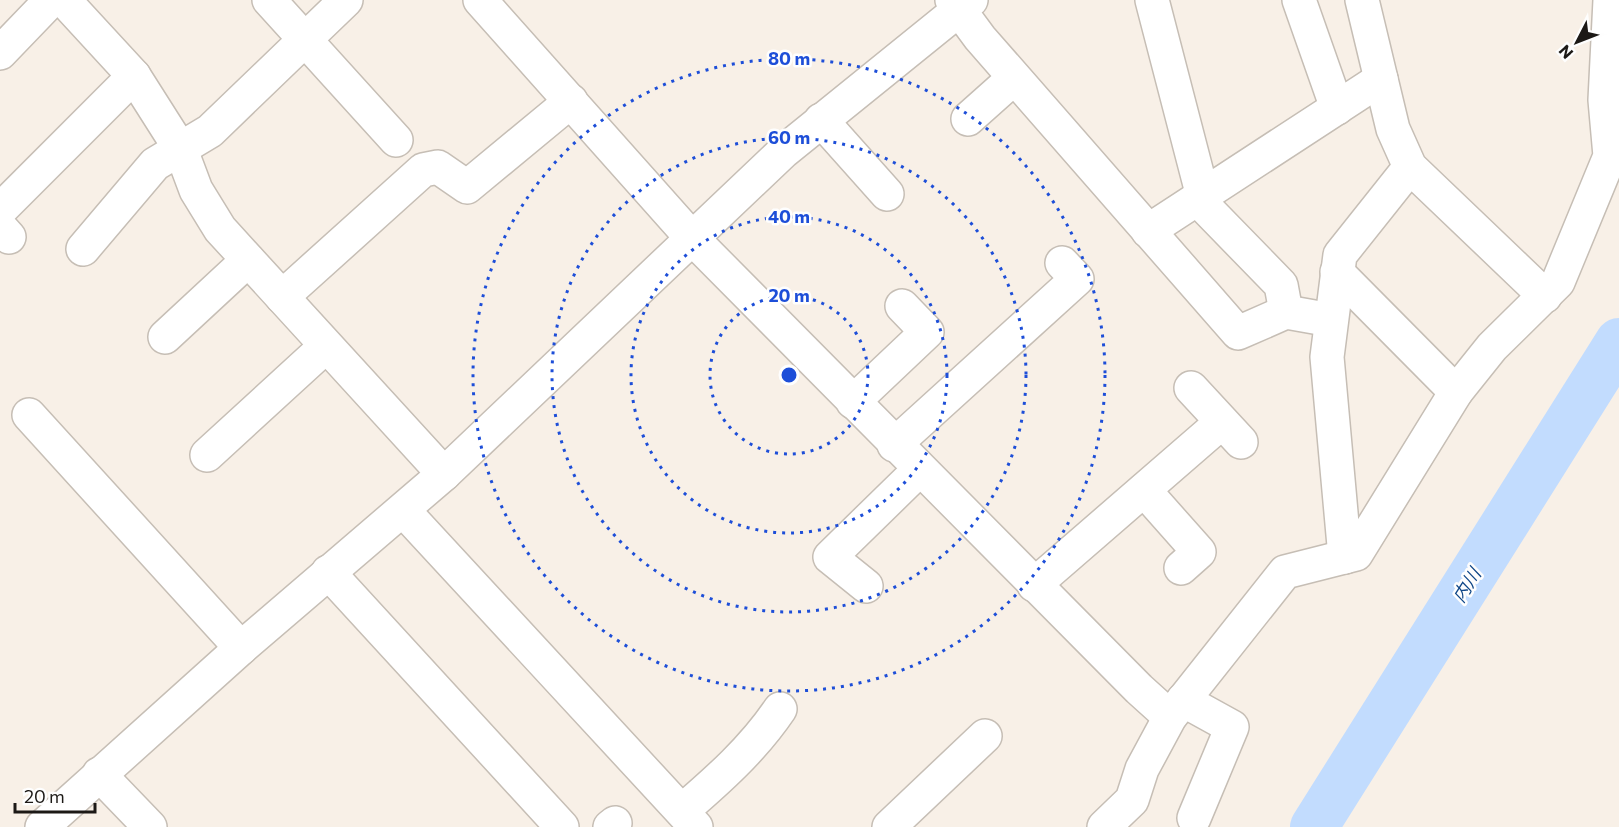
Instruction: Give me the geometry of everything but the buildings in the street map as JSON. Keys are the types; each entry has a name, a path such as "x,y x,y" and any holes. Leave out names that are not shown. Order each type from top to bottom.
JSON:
{"street":[{"path":"0,53 51,0"},
{"path":"64,0 134,76 182,150 196,190 220,229 444,474"},
{"path":"269,0 306,38 396,140"},
{"path":"83,249 155,164 182,150 210,131 346,0"},
{"path":"480,0 691,237 1034,585 1176,709 1232,727 1194,818"},
{"path":"1152,0 1206,208 1281,285 1286,312"},
{"path":"1299,0 1337,108"},
{"path":"1362,0 1393,129 1410,167 1545,296"},
{"path":"42,827 241,648 444,474 783,152 961,3 1014,78 1238,333 1286,312 1331,320"},
{"path":"1104,827 1135,813 1142,770 1176,709 1285,572 1356,554 1456,392 1492,347 1558,282 1610,156 1605,100 1613,14"},
{"path":"3,225 134,76"},
{"path":"968,119 1014,78"},
{"path":"1148,231 1381,79"},
{"path":"282,297 423,170 438,167 467,187 571,101"},
{"path":"822,120 887,194"},
{"path":"1345,557 1327,357 1337,272 1340,255 1410,167"},
{"path":"165,337 248,260"},
{"path":"894,445 996,368 1077,279 1062,263"},
{"path":"1337,272 1456,392"},
{"path":"853,402 927,332 902,306"},
{"path":"207,455 326,346"},
{"path":"1034,585 1144,490 1232,432 1191,388"},
{"path":"29,415 241,648"},
{"path":"866,586 830,557 919,470"},
{"path":"1144,490 1199,552 1181,568"},
{"path":"403,510 689,819 762,735 780,709"},
{"path":"328,572 562,827"},
{"path":"889,827 985,736"},
{"path":"99,774 150,827"}],"waterway":[{"name":"内川","path":"1314,827 1619,342"}]}
